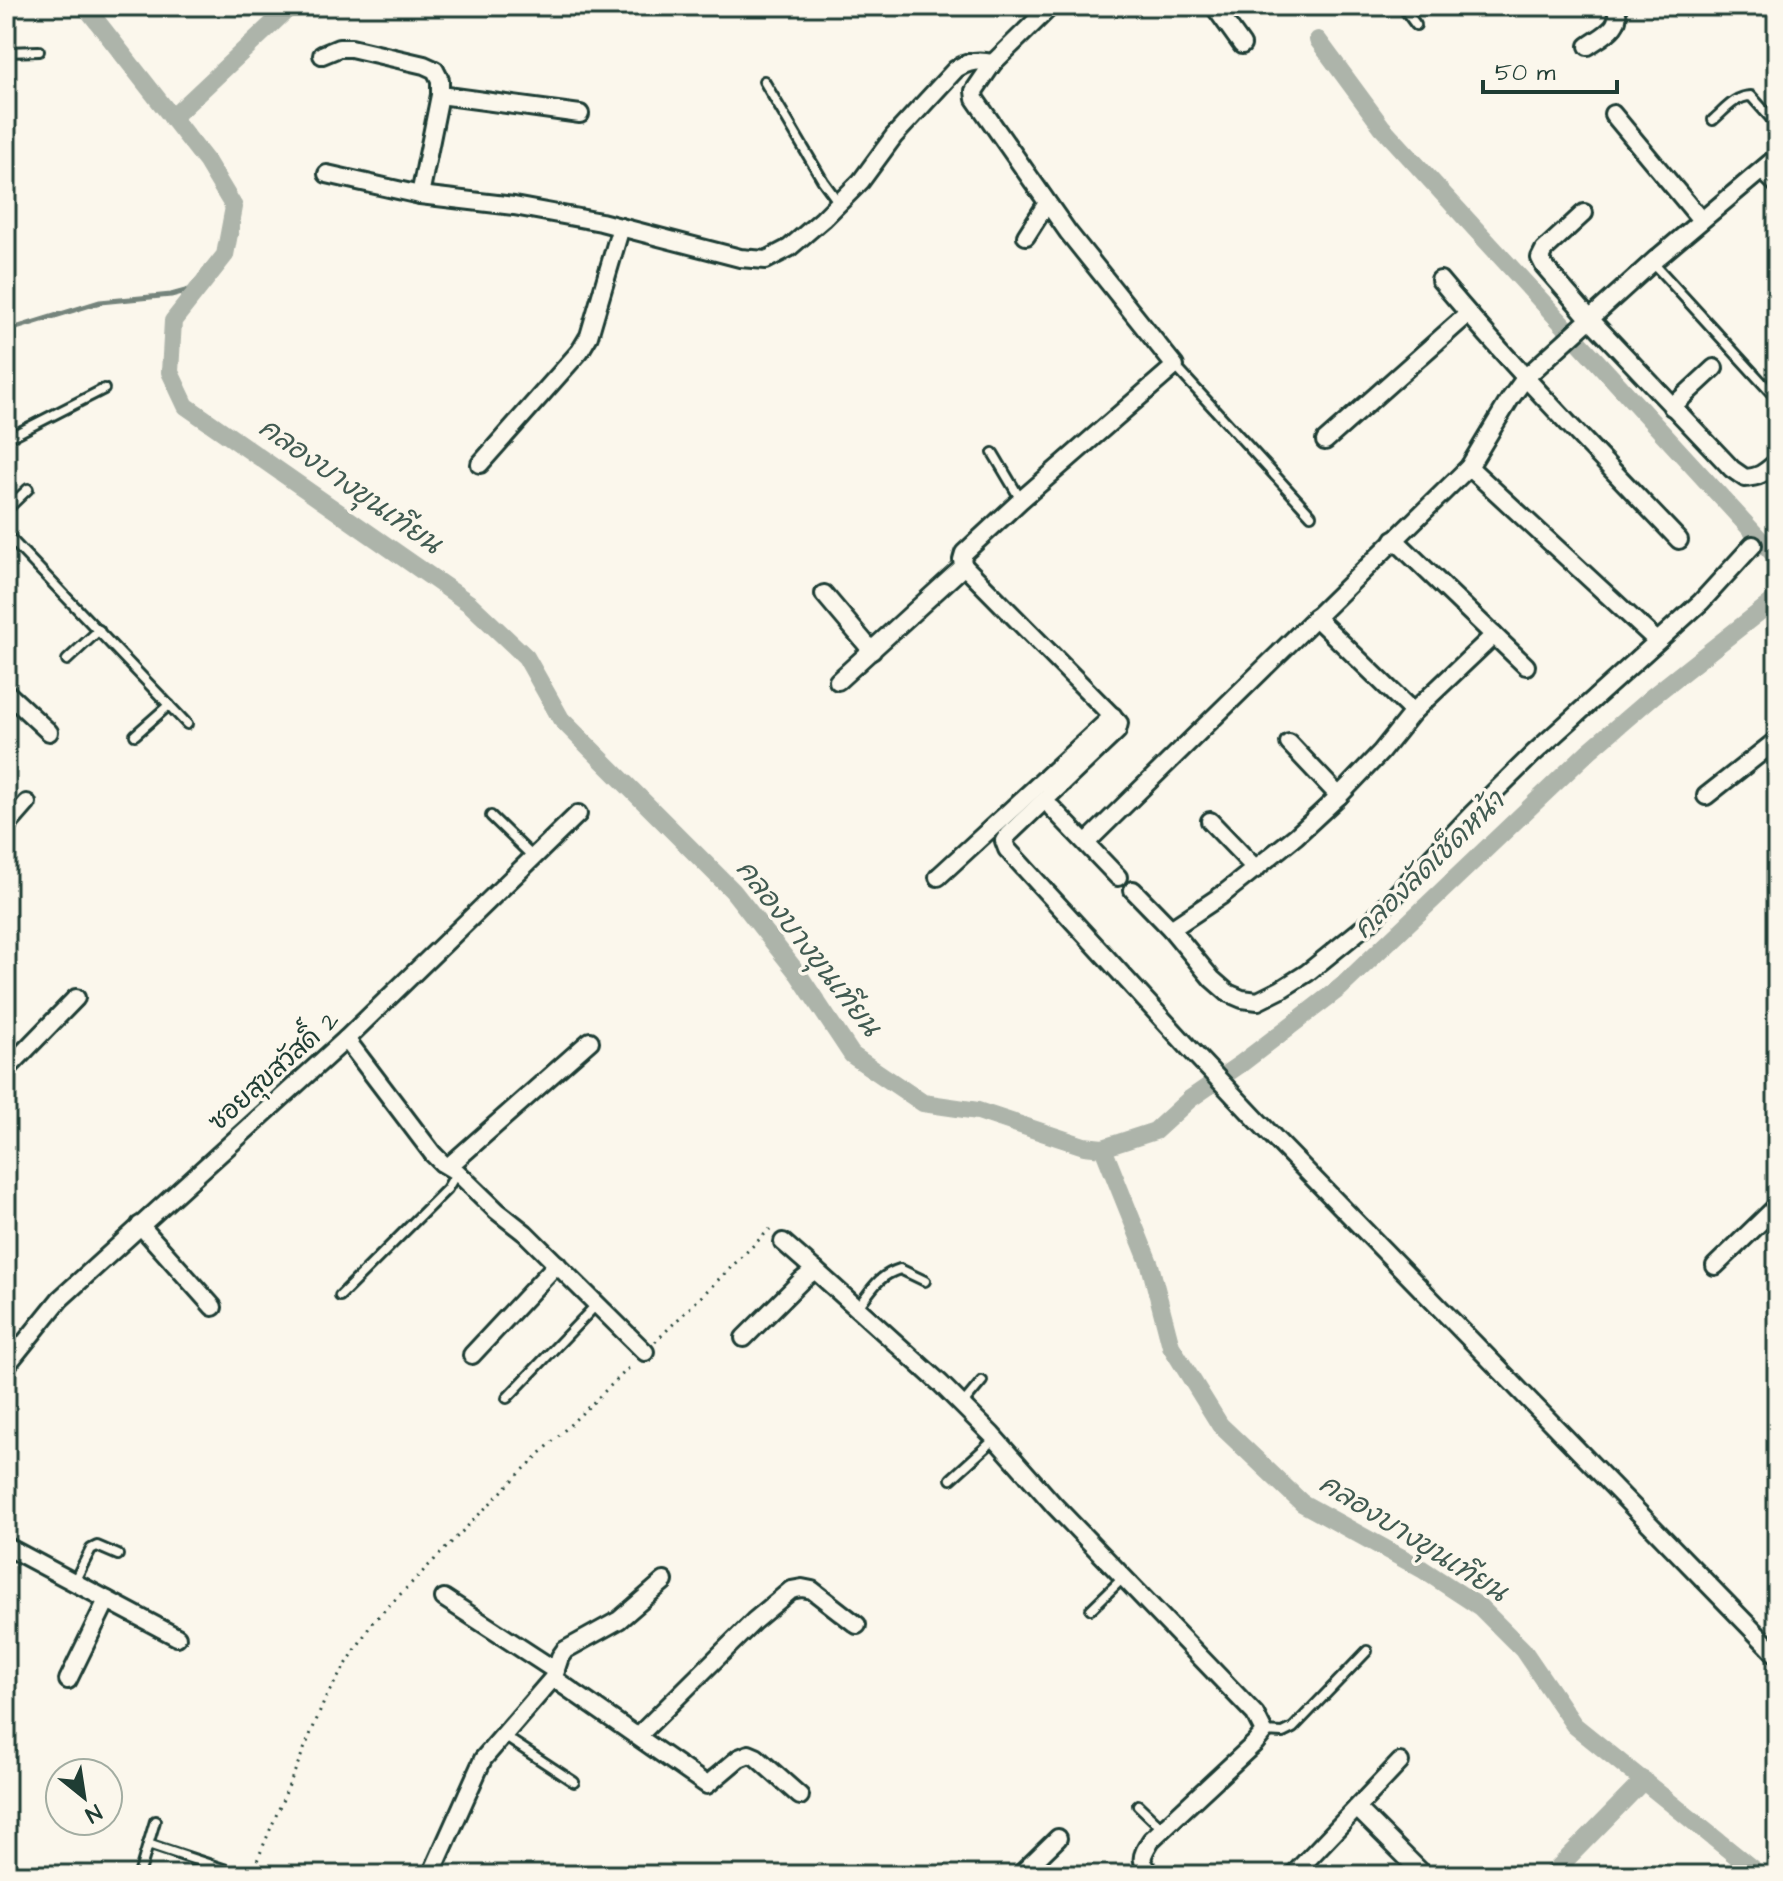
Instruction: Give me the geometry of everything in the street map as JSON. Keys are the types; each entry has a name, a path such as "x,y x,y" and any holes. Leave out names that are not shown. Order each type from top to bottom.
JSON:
{"street":[{"path":"1051,6 993,63 974,91 975,99 1068,232 1175,366 964,553 964,566 1119,723 1117,731 1008,835 1004,841 1007,849 1256,1119 1777,1655"},
{"path":"1214,6 1242,45"},
{"path":"1588,46 1617,24 1619,17 1614,6"},
{"path":"322,55 339,48 351,48 435,70 440,80 440,95 420,195"},
{"path":"327,174 420,195 514,206 621,227 740,258 766,260 789,248 861,181 894,136 956,69 980,60 993,63"},
{"path":"440,95 580,114"},
{"path":"1613,114 1701,220"},
{"path":"1086,843 1469,467 1526,377 1701,220 1777,157"},
{"path":"1026,236 1047,203"},
{"path":"1584,213 1544,250 1540,258 1585,323 1732,469 1745,478 1761,476 1777,462"},
{"path":"480,464 580,351 589,336 621,227"},
{"path":"1440,280 1679,540"},
{"path":"1325,441 1468,314"},
{"path":"1672,407 1714,368"},
{"path":"1469,467 1657,641"},
{"path":"1394,539 1526,666"},
{"path":"1133,890 1228,993 1258,1001 1280,990 1307,973 1370,922 1472,814 1533,754 1701,602 1753,545"},
{"path":"838,681 964,566"},
{"path":"824,594 872,651"},
{"path":"1315,617 1413,712"},
{"path":"1171,929 1222,895 1296,836 1381,752 1413,712 1494,635"},
{"path":"6,692 49,732"},
{"path":"938,877 1113,716"},
{"path":"1706,796 1777,740"},
{"path":"1289,743 1339,796"},
{"path":"6,827 27,803"},
{"path":"1052,808 1118,877"},
{"name":"ซอยสุขสวัสดิ์ 2","path":"6,1366 60,1299 346,1039 578,814"},
{"path":"1210,821 1256,869"},
{"path":"6,1070 76,998"},
{"path":"346,1039 433,1154 525,1233 645,1352"},
{"path":"453,1169 590,1041"},
{"path":"1715,1266 1777,1206"},
{"path":"140,1225 213,1307"},
{"path":"783,1242 962,1406 1255,1714 1264,1732 1255,1743 1151,1840 1142,1855 1143,1865 1153,1875"},
{"path":"472,1355 557,1264"},
{"path":"744,1338 815,1270"},
{"path":"6,1546 177,1637"},
{"path":"431,1875 483,1759 555,1674 565,1650 619,1620 664,1581"},
{"path":"638,1736 754,1621 791,1590 812,1590 857,1625"},
{"path":"444,1598 708,1785 745,1754 753,1755 800,1796"},
{"path":"68,1680 107,1600"},
{"path":"1293,1875 1400,1762"},
{"path":"1357,1808 1424,1875"},
{"path":"1020,1875 1058,1838"}],"lane":[{"path":"1402,6 1416,25"},
{"path":"6,52 39,51"},
{"path":"764,81 839,203"},
{"path":"1713,120 1736,100 1751,96 1777,125"},
{"path":"1759,173 1777,190"},
{"path":"1653,263 1777,399"},
{"path":"1175,366 1311,515"},
{"path":"6,439 104,389"},
{"path":"993,453 1021,500"},
{"path":"6,510 28,489"},
{"path":"6,534 187,724"},
{"path":"67,660 99,630"},
{"path":"135,735 169,705"},
{"path":"491,816 534,857"},
{"path":"340,1296 447,1189 453,1169"},
{"path":"857,1309 887,1273 900,1269 925,1281"},
{"path":"507,1398 597,1304"},
{"path":"962,1406 982,1381"},
{"path":"951,1479 995,1439"},
{"path":"74,1582 91,1549 97,1546 118,1555"},
{"path":"1091,1609 1123,1578"},
{"path":"1264,1732 1283,1733 1293,1728 1367,1651"},
{"path":"504,1736 574,1782"},
{"path":"1138,1805 1163,1829"},
{"path":"139,1875 155,1821"},
{"path":"148,1844 226,1870"}],"path":[{"path":"251,1875 327,1695 372,1623 521,1472 770,1229 783,1242"}],"waterway":[{"name":"คลองบางขุนเทียน","path":"85,6 207,162 234,207 225,255 173,321 170,372 186,406 470,604 526,657 561,719 733,891 799,975 852,1055 923,1103 978,1111 1084,1146 1103,1148 1155,1131 1190,1099 1341,987 1589,751 1777,598"},
{"path":"172,118 291,6"},
{"path":"1318,40 1382,127 1777,558"},
{"path":"6,331 100,302 171,295 200,287"},
{"name":"คลองบางขุนเทียน","path":"1103,1148 1150,1265 1171,1346 1220,1425 1302,1503 1422,1569 1480,1607 1523,1650 1574,1725 1760,1875"},
{"path":"1551,1875 1644,1780"}],"water label":[{"name":"คลองลัดเช็ดหน้า","path":"1429,865"}]}
